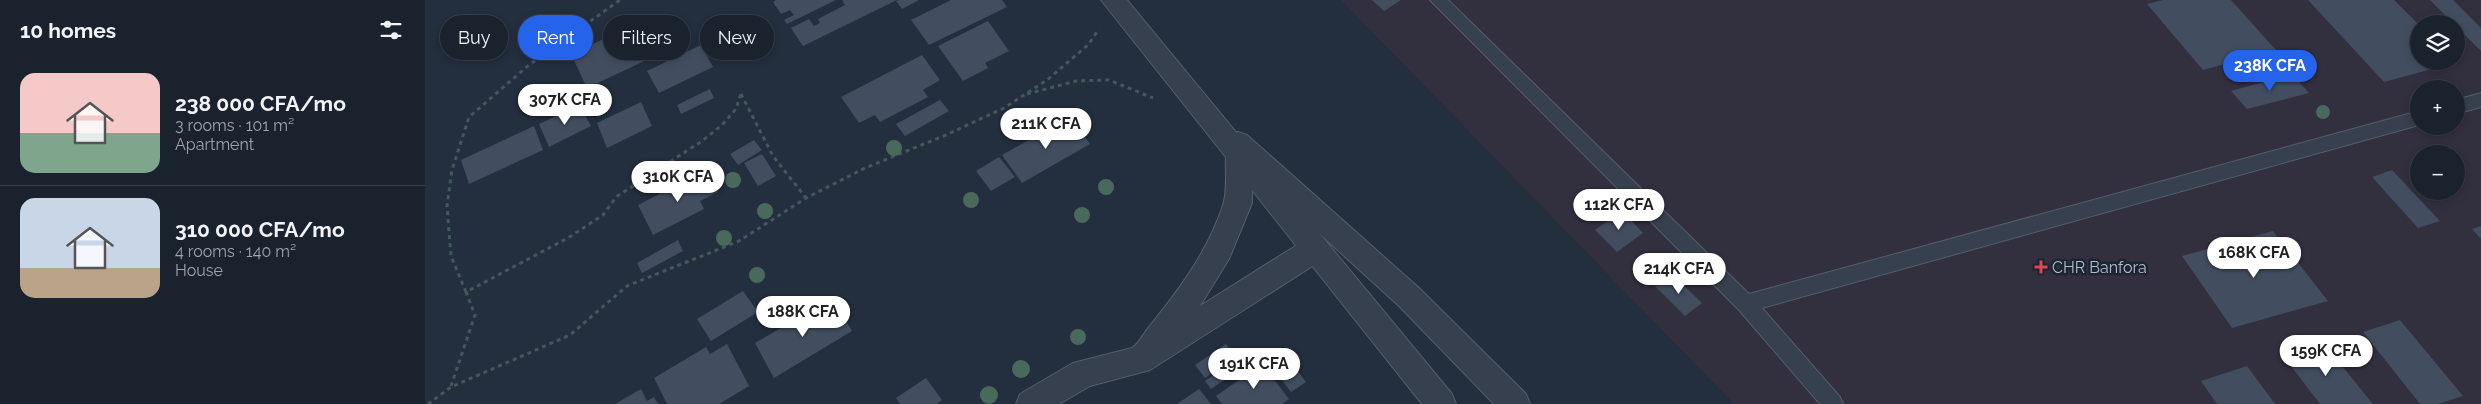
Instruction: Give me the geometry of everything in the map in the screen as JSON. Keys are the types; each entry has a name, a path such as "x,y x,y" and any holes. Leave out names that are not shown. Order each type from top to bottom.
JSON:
{"street":[{"path":"1108,11 1215,126 1441,404"},
{"path":"1215,126 1241,145 1409,297 1515,404"},
{"path":"1139,360 1185,304 1219,250 1238,203 1239,155"},
{"path":"1031,404 1084,373 1139,360 1315,249"}],"lane":[{"path":"1439,0 1747,304 1833,404"},
{"path":"2465,104 2481,100"},
{"path":"1747,304 2410,120"}],"path":[{"path":"451,387 475,315 451,256 447,206 452,170 469,117 529,65 588,25 620,0"},
{"path":"428,404 451,387 570,335 627,286 739,241 806,198 865,168 946,135 1004,108 1047,80 1088,45 1108,11"},
{"path":"1024,95 1076,81 1109,80 1154,98"},
{"path":"466,292 568,238 603,215 616,196 702,141 722,125 736,109 741,93 773,156 806,198"}],"shaded area":[{"name":"CHR Banfora","path":"1341,0 2481,0 2481,404 1734,404"}],"building":[{"path":"776,0 836,0 787,24 784,20 794,15 790,10 781,14 773,2"},
{"path":"842,0 897,0 803,46 791,28 809,19 814,26 820,23 818,19 845,5"},
{"path":"919,0 902,9 896,1"},
{"path":"951,0 1002,0 1007,7 929,45 911,20"},
{"path":"1372,0 1401,0 1384,11"},
{"path":"2163,0 2231,0 2276,50 2203,70 2147,4"},
{"path":"2308,0 2394,0 2410,16 2410,70 2428,70 2384,82"},
{"path":"2430,0 2453,0 2481,28 2481,51 2465,35 2465,15 2445,15"},
{"path":"988,21 1009,51 985,63 988,68 963,81 938,46"},
{"path":"603,39 603,60 647,60 587,88 574,60 593,60 593,44"},
{"path":"700,45 700,60 709,60 713,67 659,93 647,71 670,60 690,60 690,50"},
{"path":"922,55 940,80 923,90 928,97 880,122 875,115 859,123 841,97"},
{"path":"2292,74 2309,93 2247,109 2231,91"},
{"path":"710,89 714,98 681,114 677,105"},
{"path":"940,100 949,111 905,136 896,124"},
{"path":"641,102 652,126 607,148 597,123"},
{"path":"580,105 591,126 549,147 539,124"},
{"path":"1070,117 1090,144 1022,183 1002,155"},
{"path":"534,126 543,150 469,184 461,160"},
{"path":"754,140 762,150 738,165 730,154"},
{"path":"762,154 776,176 758,186 744,163"},
{"path":"999,157 1015,177 991,191 976,171"},
{"path":"706,170 718,192 700,201 704,209 653,235 638,205"},
{"path":"2392,170 2410,189 2410,200 2420,200 2440,221 2418,228 2372,177"},
{"path":"1622,211 1643,233 1617,252 1595,230"},
{"path":"2481,226 2481,239 2472,229"},
{"path":"2273,231 2328,301 2232,328 2182,256"},
{"path":"678,240 683,251 642,273 637,263"},
{"path":"1672,274 1702,303 1685,316 1655,286"},
{"path":"743,291 758,312 711,341 697,319"},
{"path":"832,298 852,331 774,378 755,343"},
{"path":"2400,320 2463,396 2438,404 2420,404 2363,332"},
{"path":"727,344 749,386 719,404 667,404 654,378 706,347 710,354"},
{"path":"1226,344 1236,357 1205,378 1195,365"},
{"path":"2324,344 2373,404 2320,404 2284,357"},
{"path":"1262,364 1289,399 1282,404 1222,404 1216,396"},
{"path":"2247,366 2275,404 2217,404 2201,381"},
{"path":"1296,369 1306,382 1291,392 1281,379"},
{"path":"1221,370 1227,378 1211,389 1205,381"},
{"path":"926,378 942,400 937,404 900,404 896,398"},
{"path":"641,389 647,401 654,397 658,404 615,404"},
{"path":"1199,389 1211,404 1177,404"}],"place":[{"name":"CHR Banfora","path":"2041,267"}]}
